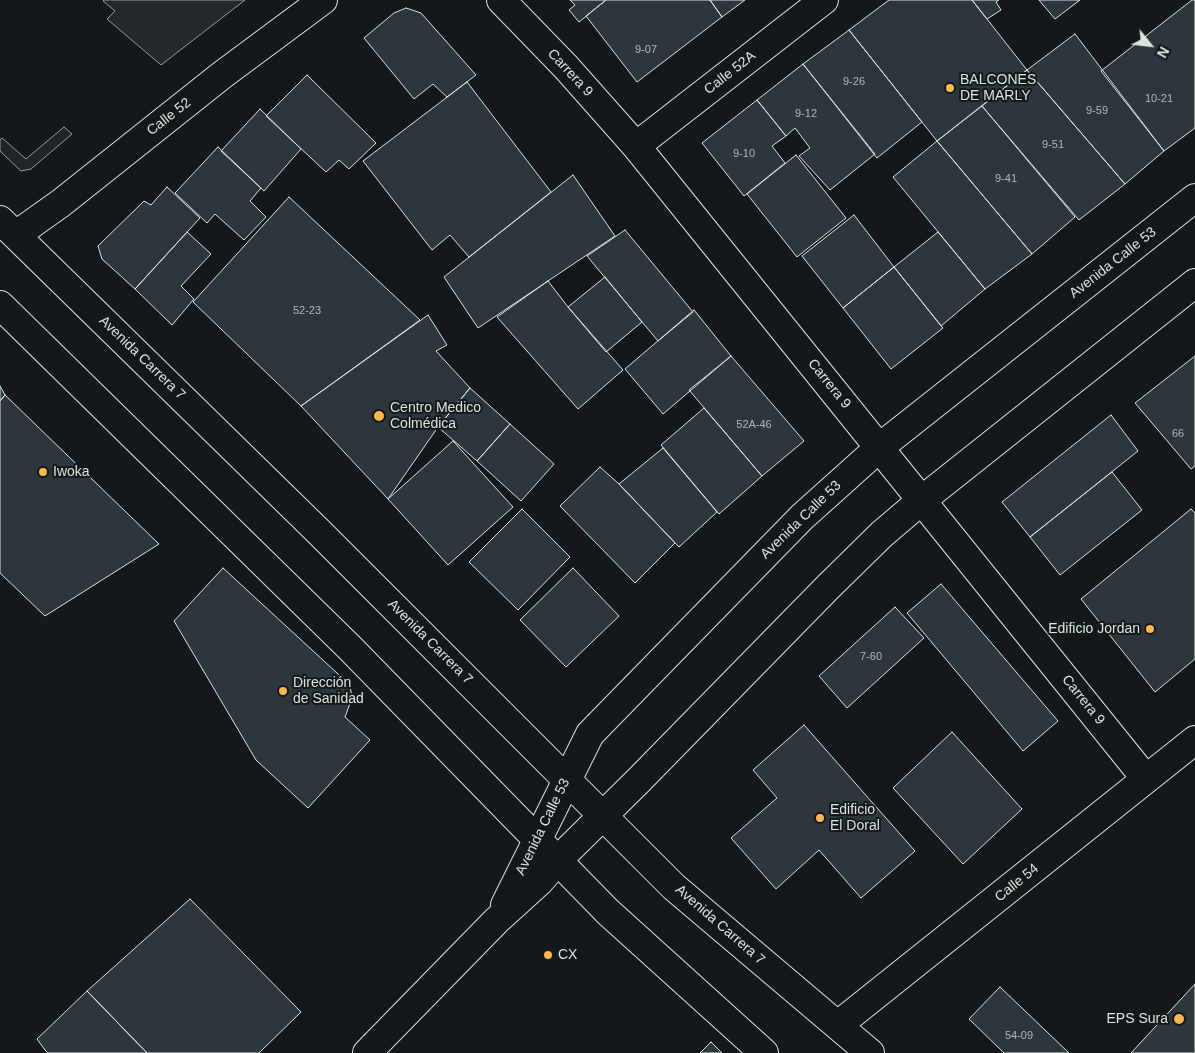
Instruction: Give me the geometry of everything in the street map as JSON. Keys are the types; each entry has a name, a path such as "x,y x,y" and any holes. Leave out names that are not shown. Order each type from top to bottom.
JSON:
{"main road":[{"name":"Calle 52","path":"8,228 61,203 246,57 323,0"},
{"name":"Carrera 9","path":"500,0 566,67 636,146 1146,779"},
{"name":"Calle 52A","path":"636,146 824,0"},
{"name":"Avenida Calle 53","path":"496,921 590,734 802,517 880,447 1195,198"},
{"name":"Avenida Carrera 7","path":"8,228 320,532 674,887 870,1053"},
{"name":"Avenida Calle 53","path":"367,1053 496,921 539,882 558,860 882,534 922,500 1195,283"},
{"path":"0,305 350,648 608,912 764,1053"},
{"name":"Calle 54","path":"838,1025 1195,740"}],"shaded area":[{"path":"104,0 245,0 161,65 107,19 115,11"},
{"path":"64,127 72,134 31,169 21,171 0,151 0,140 2,138 26,159"}],"building":[{"path":"570,0 606,0 579,22 569,10 575,5"},
{"path":"606,0 710,0 722,17 637,82 586,16"},
{"path":"710,0 745,0 722,17"},
{"name":"BALCONES DE MARLY","path":"889,0 972,0 1027,70 937,141 849,30"},
{"path":"972,0 999,0 996,2 1001,10 987,19"},
{"path":"1039,0 1080,0 1055,19"},
{"path":"1192,0 1195,0 1195,128 1164,151 1101,71"},
{"path":"406,8 421,13 476,75 447,97 433,84 414,99 364,38 394,13"},
{"path":"849,30 922,122 877,158 803,64"},
{"path":"1075,34 1164,151 1125,184 1027,70"},
{"path":"803,64 875,154 830,190 799,156 810,148 795,128 786,136 757,100"},
{"path":"1027,70 1125,184 1079,220 982,106"},
{"path":"307,75 376,143 349,169 339,160 326,172 266,116"},
{"path":"467,82 551,192 469,257 450,235 432,250 363,161"},
{"path":"757,100 786,136 772,146 785,163 744,196 702,143"},
{"path":"982,106 1075,217 1032,254 937,141"},
{"path":"260,109 301,149 264,191 221,151"},
{"path":"937,141 1032,254 985,289 893,177"},
{"path":"218,147 261,188 250,201 266,217 244,240 215,214 207,223 175,193"},
{"path":"796,155 846,218 797,257 747,194"},
{"path":"573,175 615,236 478,328 444,277"},
{"path":"167,187 200,218 135,289 102,259 98,246 144,201 151,205"},
{"path":"289,197 420,320 301,406 193,302"},
{"path":"854,215 894,267 843,308 802,256"},
{"path":"625,230 693,312 658,341 587,256"},
{"path":"187,232 211,254 181,286 194,299 172,325 135,289"},
{"path":"938,232 985,289 941,326 894,267"},
{"path":"894,267 943,328 891,369 843,308"},
{"path":"605,277 642,322 606,352 568,307"},
{"path":"548,281 623,370 578,409 497,317"},
{"path":"694,310 731,356 663,414 625,369"},
{"name":"Centro Medico Colmédica","path":"428,315 447,345 436,351 470,388 438,427 388,499 301,406"},
{"path":"731,356 804,441 762,476 689,390"},
{"path":"1195,356 1195,466 1191,469 1135,403"},
{"path":"0,386 5,395 0,401"},
{"path":"470,388 510,424 477,461 438,427"},
{"name":"Iwoka","path":"5,395 159,544 45,616 0,573 0,401"},
{"path":"704,408 762,476 719,514 661,445"},
{"path":"1111,415 1138,451 1030,537 1002,502"},
{"path":"510,424 554,464 521,501 477,461"},
{"path":"453,441 513,507 448,565 388,499"},
{"path":"663,448 717,512 679,547 619,484"},
{"path":"600,467 619,484 675,543 635,583 560,506"},
{"path":"1112,472 1142,510 1060,575 1030,537"},
{"path":"522,509 570,557 518,610 469,562"},
{"name":"Edificio Jordan","path":"1191,509 1195,513 1195,659 1155,692 1081,599"},
{"name":"Dirección de Sanidad","path":"223,568 350,685 352,698 345,717 370,740 308,808 256,760 174,621"},
{"path":"573,568 619,616 566,667 520,620"},
{"path":"941,584 1058,721 1023,751 907,613"},
{"path":"895,607 924,638 847,708 819,676"},
{"name":"Edificio El Doral","path":"804,725 915,851 861,898 819,850 776,889 731,838 777,798 753,770"},
{"path":"952,732 1022,809 963,864 893,788"},
{"path":"190,899 301,1012 259,1053 147,1053 87,991"},
{"name":"EPS Sura","path":"1195,984 1195,1053 1131,1053"},
{"path":"1000,987 1069,1053 1004,1053 969,1019"},
{"path":"87,991 147,1053 48,1053 45,1050 37,1039"},
{"path":"711,1042 722,1053 700,1053"}],"place":[{"name":"BALCONES DE MARLY","path":"950,88"},
{"name":"Centro Medico Colmédica","path":"379,416"},
{"name":"Iwoka","path":"43,472"},
{"name":"Edificio Jordan","path":"1150,629"},
{"name":"Dirección de Sanidad","path":"283,691"},
{"name":"Edificio El Doral","path":"820,818"},
{"name":"CX","path":"548,955"},
{"name":"EPS Sura","path":"1179,1019"}]}
